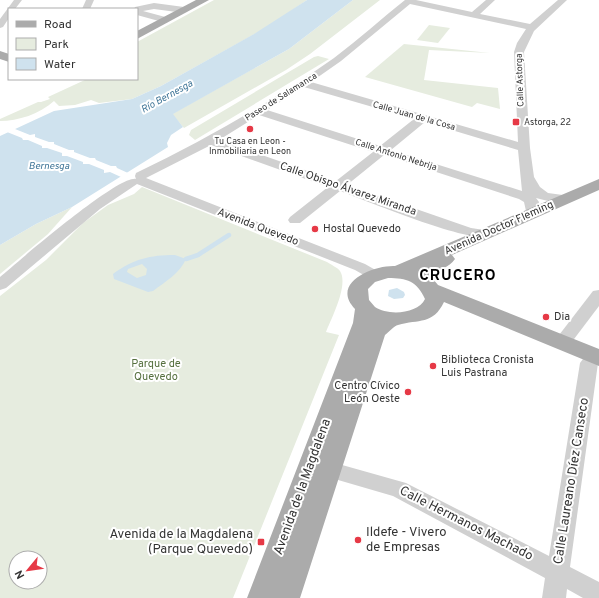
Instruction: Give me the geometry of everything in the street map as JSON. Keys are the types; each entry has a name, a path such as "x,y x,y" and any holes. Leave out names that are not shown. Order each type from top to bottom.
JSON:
{"main road":[{"path":"181,10 194,0"},
{"path":"138,30 204,0"},
{"path":"138,35 163,19"},
{"name":"Avenida Doctor Fleming","path":"399,272 486,234 531,208 565,199 599,184"},
{"name":"Avenida Doctor Fleming","path":"428,293 427,270 433,264 599,193"},
{"path":"428,293 423,314 409,319 392,319 374,314 365,307 359,298 358,290 364,280 374,275 386,272 399,272 411,275 428,293 452,309 596,363"},
{"path":"428,293 562,343 596,363"},
{"name":"Avenida de la Magdalena","path":"262,598 363,323 365,307"},
{"name":"Avenida de la Magdalena","path":"284,598 376,331 392,319"}],"street":[{"path":"12,8 18,0"},
{"path":"410,0 531,26"},
{"name":"Paseo de Salamanca","path":"0,285 95,206 138,180 183,157 303,83 338,59 410,0"},
{"path":"474,14 491,0"},
{"name":"Calle Astorga","path":"531,208 524,148 518,52 521,42 531,26 563,0"},
{"path":"163,19 140,12 138,9 155,3 181,10"},
{"path":"0,25 8,14"},
{"name":"Calle Juan de la Cosa","path":"303,83 524,148"},
{"name":"Calle Antonio Nebrija","path":"258,111 524,196 531,208"},
{"path":"295,220 423,118"},
{"name":"Calle Obispo Álvarez Miranda","path":"210,141 469,232 486,234"},
{"name":"Calle Astorga","path":"528,178 538,194 548,198 565,199"},
{"name":"Avenida Quevedo","path":"138,180 360,267 374,275"},
{"path":"562,343 599,295"},
{"name":"Calle Laureano Díez Canseco","path":"554,598 557,572 596,363"},
{"name":"Calle Hermanos Machado","path":"328,469 399,489 599,594"}],"green space":[{"path":"214,0 307,0 269,26 161,86 132,99 99,103 91,100 75,105 59,106 54,101 42,110 28,116 14,120 0,121 0,119 38,102 50,99 48,97 85,80 138,80 138,41"},
{"path":"353,0 380,0 310,54 286,70 184,128 172,114 289,49"},
{"path":"429,25 450,28 438,43 417,40"},
{"path":"404,44 490,53 429,50 424,80 498,88 500,109 477,103 472,107 365,77"},
{"path":"318,56 329,59 195,140 189,135 191,130"},
{"name":"Parque de Quevedo","path":"142,187 327,262 340,271 342,277 341,293 326,332 339,335 233,598 0,598 0,296 46,260 83,223 108,205 134,194"},
{"path":"72,207 48,234 0,274 0,245 36,224"}],"water":[{"name":"Bernesga","path":"307,0 353,0 289,49 173,114 183,127 171,135 167,143 168,147 72,207 36,224 0,245 0,136 54,111 132,99 161,86 254,34"},
{"path":"166,255 175,255 186,259 176,273 153,291 148,292 114,279 113,274 135,261","holes":["142,264 147,269 146,275 137,278 127,272 128,269"]},
{"path":"397,288 404,292 405,295 403,298 394,299 388,296 389,290"}],"pier":[{"path":"15,127 15,129 30,135 35,134 35,137 49,142 54,142 54,144 69,150 74,150 74,152 90,158 95,158 96,160 111,166 116,166 117,168 128,173 132,172 121,179 121,177 110,172 104,173 104,170 89,164 83,164 83,162 67,156 62,156 62,153 47,148 42,148 42,146 28,140 23,140 22,138 4,132"}],"waterway":[{"path":"186,259 198,255 229,235"}],"place":[{"name":"Astorga, 22","path":"516,122"},
{"name":"Tu Casa en Leon - Inmobiliaria en Leon","path":"250,129"},
{"name":"Hostal Quevedo","path":"315,229"},
{"name":"Dia","path":"546,317"},
{"name":"Biblioteca Cronista Luis Pastrana","path":"433,366"},
{"name":"Centro Cívico León Oeste","path":"408,392"},
{"name":"Ildefe - Vivero de Empresas","path":"358,540"},
{"name":"Avenida de la Magdalena (Parque Quevedo)","path":"261,542"}],"district":[{"name":"CRUCERO","path":"458,276"}],"water label":[{"name":"Río Bernesga","path":"167,97"}]}
